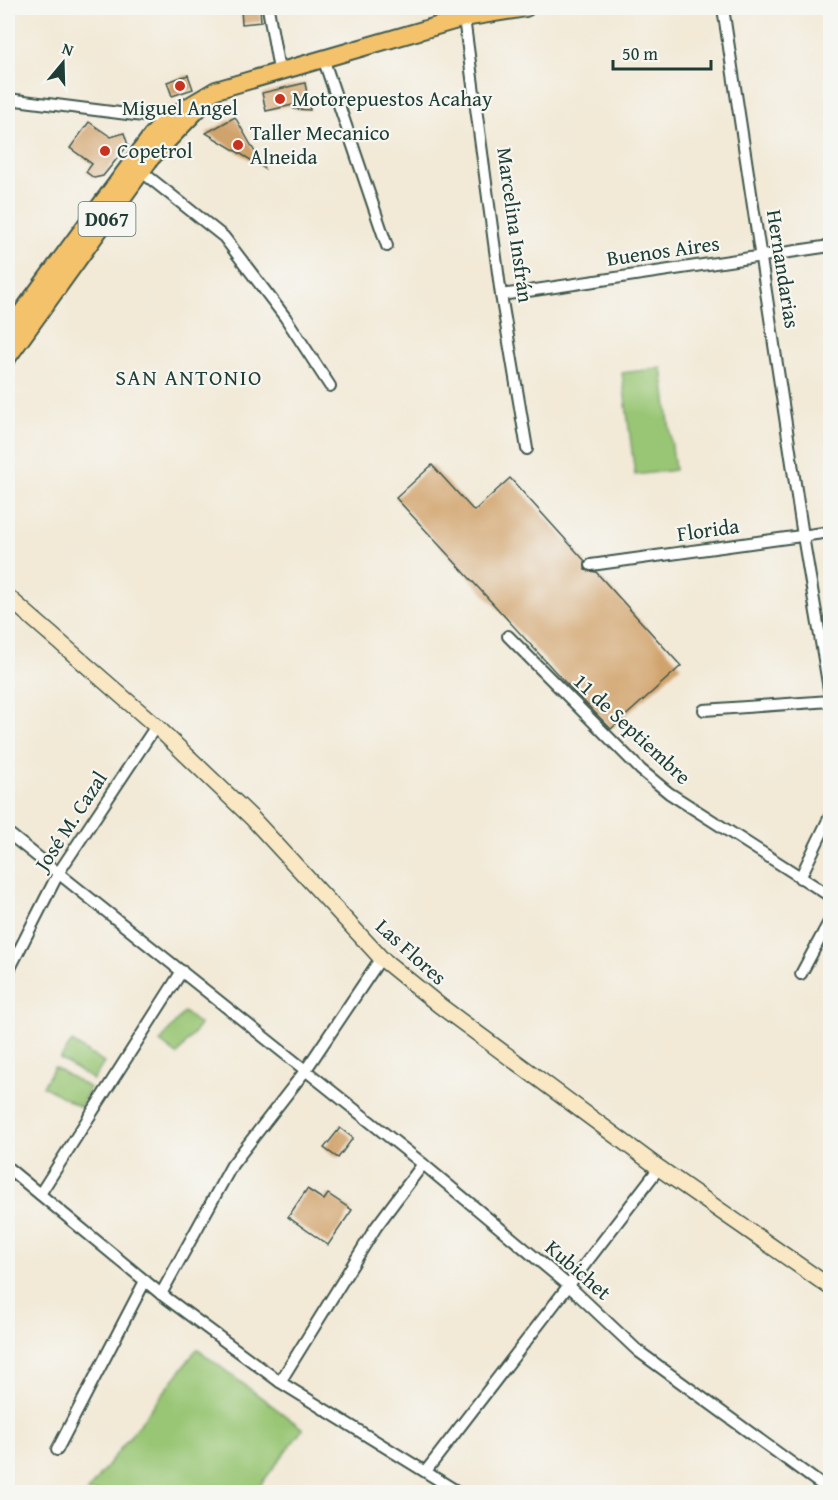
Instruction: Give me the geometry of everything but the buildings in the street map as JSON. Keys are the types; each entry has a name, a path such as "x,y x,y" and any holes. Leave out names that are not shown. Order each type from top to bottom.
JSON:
{"main road":[{"name":"D067","path":"8,332 152,135 167,119 216,90 463,13 526,8"},
{"name":"D067","path":"8,357 141,171 216,90"}],"street":[{"path":"268,8 279,70"},
{"name":"Hernandarias","path":"723,8 803,536 831,695"},
{"name":"Marcelina Insfrán","path":"463,13 501,295 527,449"},
{"path":"323,58 387,246"},
{"path":"8,99 167,119"},
{"path":"141,171 224,237 292,326 330,386"},
{"name":"Buenos Aires","path":"501,295 831,246"},
{"name":"Florida","path":"591,565 831,532"},
{"name":"Las Flores","path":"8,597 156,726 251,817 381,958 439,1005 659,1168 831,1287"},
{"name":"11 de Septiembre","path":"508,636 641,770 669,793 831,896"},
{"path":"704,710 831,701"},
{"name":"José M. Cazal","path":"8,972 59,872 156,726"},
{"path":"800,878 831,816"},
{"name":"Kubichet","path":"8,833 423,1164 568,1285 638,1351 831,1491"},
{"path":"801,974 831,920"},
{"path":"161,1294 232,1165 305,1071 381,958"},
{"path":"40,1194 182,971"},
{"path":"280,1382 376,1227 423,1164"},
{"path":"8,1168 161,1294 280,1382 458,1492"},
{"path":"426,1471 659,1168"},
{"path":"57,1450 145,1281"}],"green space":[{"path":"662,368 675,470 635,475 622,373"},
{"path":"184,1012 200,1025 177,1055 160,1042"},
{"path":"72,1042 104,1063 93,1080 60,1059"},
{"path":"54,1067 90,1088 80,1107 43,1086"},
{"path":"197,1349 303,1429 255,1492 87,1492"}],"place":[{"name":"Miguel Angel","path":"180,86"},
{"name":"Motorepuestos Acahay","path":"280,99"},
{"name":"Taller Mecanico Alneida","path":"238,145"},
{"name":"Copetrol","path":"105,151"}],"district":[{"name":"SAN ANTONIO","path":"189,377"}]}
